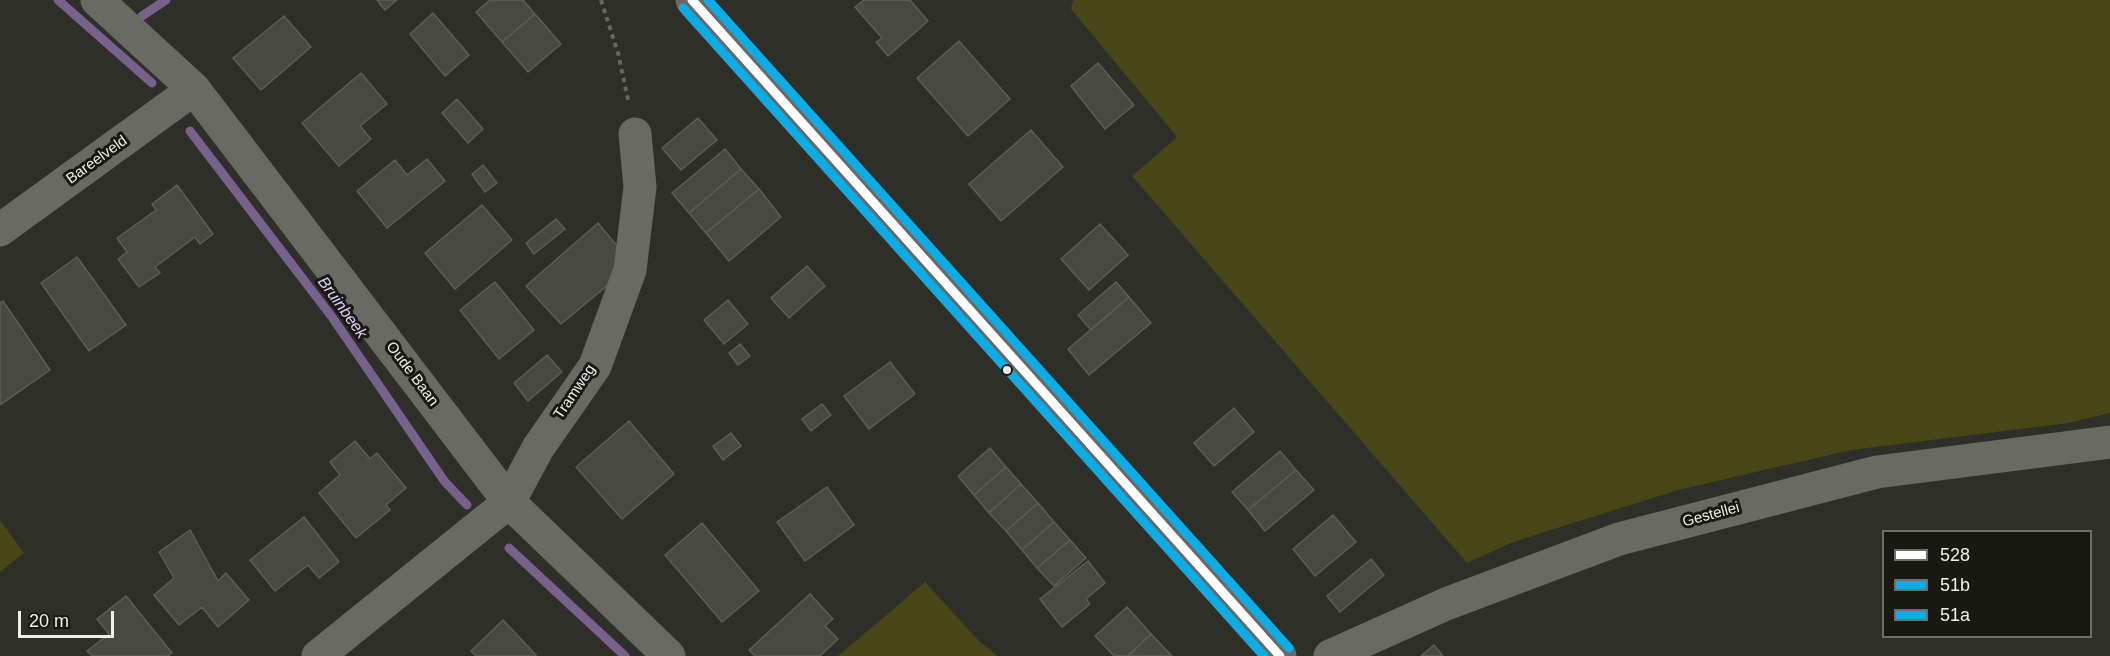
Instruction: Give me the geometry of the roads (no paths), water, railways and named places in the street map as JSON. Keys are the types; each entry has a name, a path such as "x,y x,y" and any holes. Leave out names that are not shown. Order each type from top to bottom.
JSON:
{"main road":[{"path":"692,0 1280,656"}],"street":[{"name":"Oude Baan","path":"97,0 194,89 509,502 669,656"},
{"name":"Bareelveld","path":"0,230 194,89"},
{"name":"Tramweg","path":"318,656 509,502 538,448 595,366 630,270 640,188 635,134"},
{"name":"Gestellei","path":"1330,656 1446,604 1619,539 1877,472 2110,442"}],"waterway":[{"name":"Bruinbeek","path":"58,0 152,83"},
{"path":"142,16 166,0"},
{"name":"Bruinbeek","path":"190,131 332,317 445,482 467,505"},
{"name":"Bruinbeek","path":"509,548 625,656"}]}
